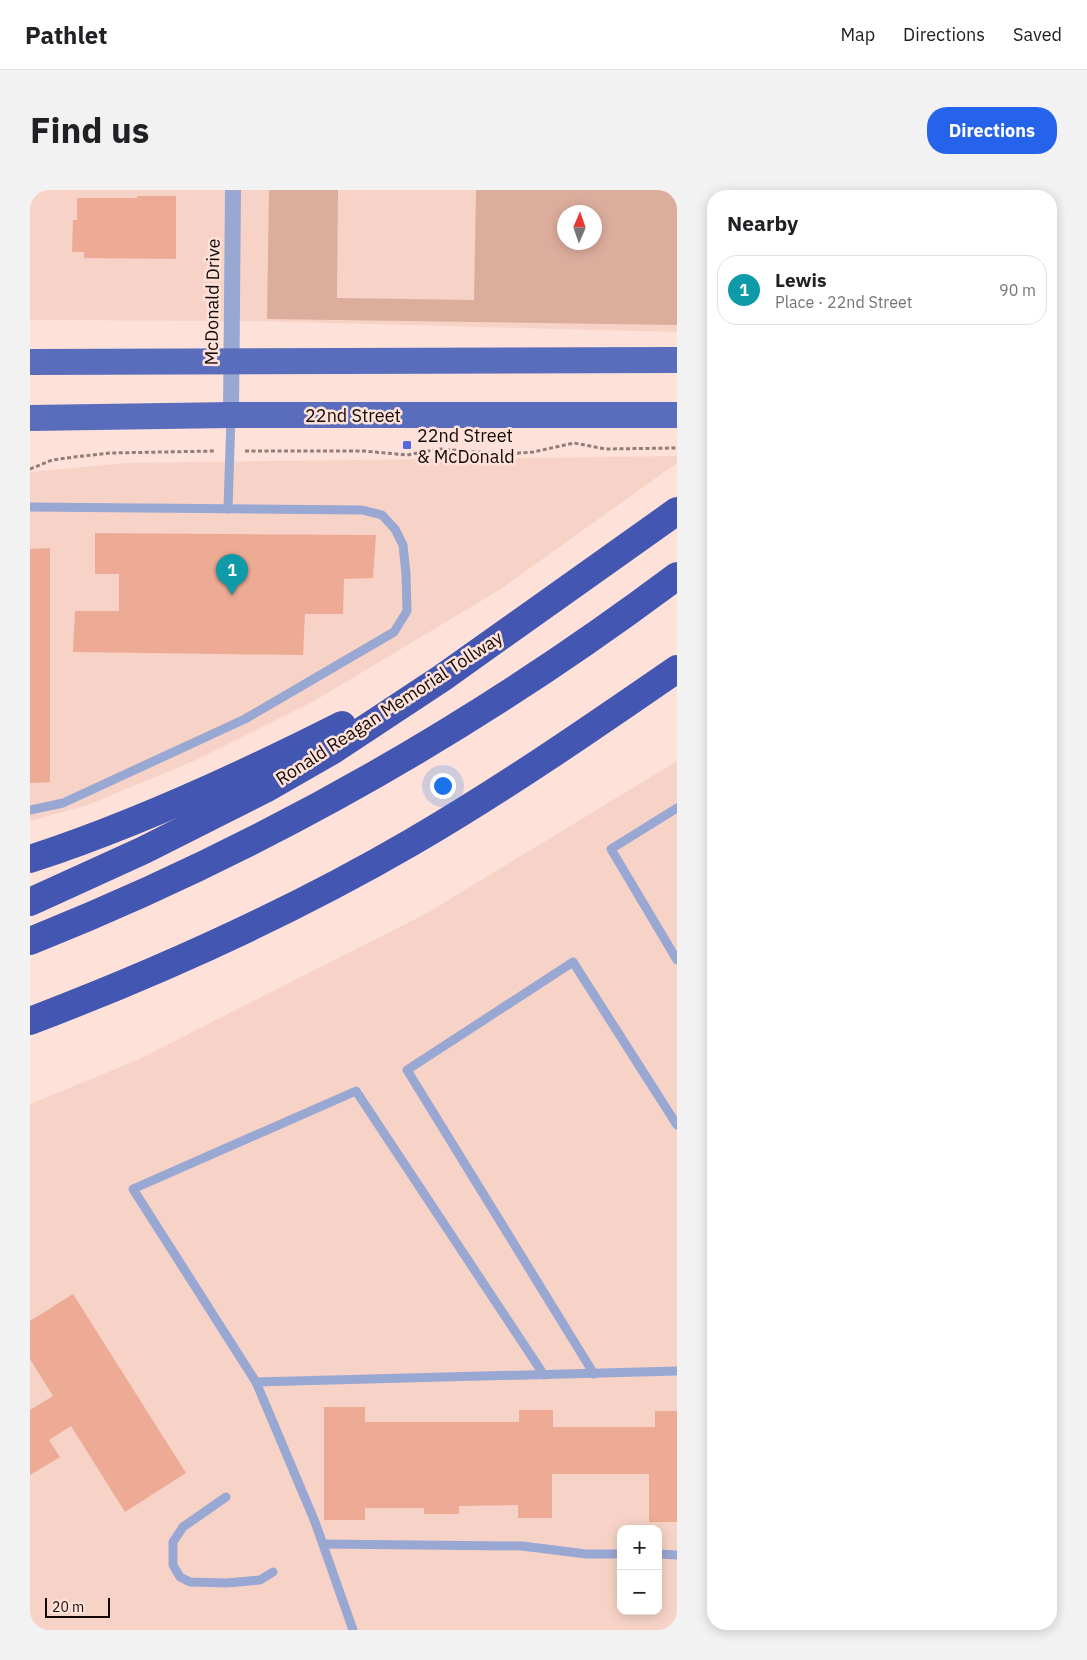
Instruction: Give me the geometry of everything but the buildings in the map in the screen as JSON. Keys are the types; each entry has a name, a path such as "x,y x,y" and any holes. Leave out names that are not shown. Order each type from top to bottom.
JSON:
{"highway":[{"name":"Ronald Reagan Memorial Tollway","path":"30,902 144,850 265,789 333,750 442,678 677,511"},
{"path":"30,941 111,907 226,853 345,793 524,684 621,618 677,576"},
{"path":"30,859 142,816 300,746 362,714 543,605"},
{"path":"30,1021 189,957 347,878 412,842 501,788 677,669"}],"main road":[{"path":"30,362 677,360"},
{"name":"22nd Street","path":"30,418 231,414 677,416"}],"street":[{"name":"McDonald Drive","path":"231,414 233,190"}],"lane":[{"path":"228,509 231,414"},
{"path":"30,507 362,510 382,515 395,529 403,544 406,574 406,611 394,632 245,719 63,803 30,810"},
{"path":"677,808 611,849 677,960"},
{"path":"594,1374 408,1070 573,962 677,1125"},
{"path":"353,1630 323,1544 256,1382 133,1189 356,1092 544,1375"},
{"path":"256,1382 677,1371"},
{"path":"226,1498 183,1526 173,1542 173,1565 180,1577 190,1582 227,1583 260,1580 273,1572"},
{"path":"323,1544 522,1546 586,1554 617,1554"},
{"path":"662,1554 677,1555"}],"path":[{"path":"263,451 364,451 407,455 438,450 505,454 533,452 574,443 605,449 677,448"},
{"path":"30,469 52,460 74,457 200,451"}],"shaded area":[{"path":"30,190 677,190 677,332 251,321 30,320"},
{"path":"269,190 338,190 337,298 474,300 476,190 677,190 677,325 267,319"},
{"path":"677,456 677,463 501,589 316,700 196,760 88,805 30,821 30,472 126,463"},
{"path":"677,761 677,1630 30,1630 30,1104 137,1060 427,913"}],"place":[{"name":"22nd Street & McDonald","path":"407,445"},
{"name":"Lewis","path":"232,595"}]}
